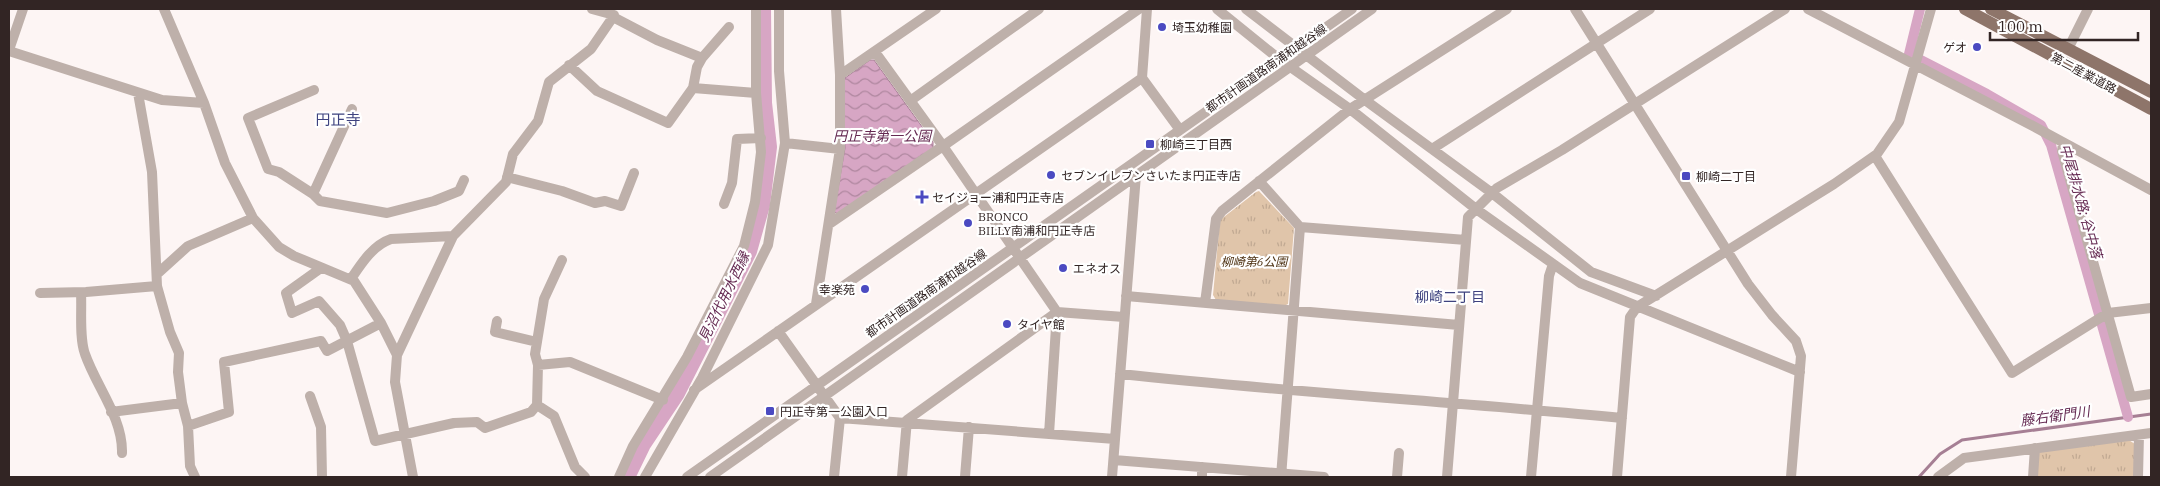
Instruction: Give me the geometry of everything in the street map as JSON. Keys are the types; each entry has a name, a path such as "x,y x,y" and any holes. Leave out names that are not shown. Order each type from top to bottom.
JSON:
{"main road":[{"name":"第二産業道路","path":"1965,9 2151,109"},
{"name":"第二産業道路","path":"1991,9 2151,92"}],"street":[{"path":"23,9 13,26 9,50 162,100 204,103"},
{"path":"164,9 204,103 225,163 253,218 280,247 351,280 381,323 397,355"},
{"path":"592,9 614,14 657,40 702,58"},
{"path":"619,477 633,446 663,400 744,246 755,202 761,152 756,93 756,9"},
{"path":"645,477 694,390 768,245 785,143 779,71 779,9"},
{"path":"816,304 840,148 840,75 836,9"},
{"path":"840,75 936,9"},
{"path":"910,100 1039,9"},
{"path":"829,224 1139,9"},
{"path":"1148,9 1142,78 1180,130"},
{"path":"1217,9 1280,59 1350,108 1476,209 1580,283 1800,372"},
{"path":"1246,9 1365,100 1492,193 1591,272 1656,296"},
{"name":"都市計画道路南浦和越谷線","path":"687,477 1295,47 1352,9"},
{"name":"都市計画道路南浦和越谷線","path":"710,477 1372,9"},
{"path":"1205,303 1216,219 1259,181 1350,108 1507,9"},
{"path":"1575,9 1727,251 1772,316 1796,340 1801,356 1791,477"},
{"path":"1432,149 1650,9"},
{"path":"1447,477 1468,217 1492,193 1785,9"},
{"path":"1808,9 1916,64 2151,190"},
{"path":"1617,477 1630,317 1638,307 1834,184 1875,156 1900,122 1931,9"},
{"path":"2068,49 2088,9"},
{"path":"413,477 403,435 395,382 397,355 453,236 476,215 506,182 513,154 538,121 549,82 591,49 614,14"},
{"path":"569,66 597,90 668,122 693,88 697,68 702,58 729,27"},
{"path":"875,52 976,193 1057,312 1049,434"},
{"path":"694,390 1142,78"},
{"path":"693,88 756,93"},
{"path":"314,90 248,118 268,169 279,172 313,194 320,201 387,212 434,201 459,191 464,180"},
{"path":"138,93 152,172 158,286 170,332 179,353 182,404 188,426 190,466 195,477"},
{"path":"313,194 352,109"},
{"path":"724,204 732,183 737,139 761,138"},
{"path":"785,143 840,148"},
{"path":"2063,143 2062,150 2131,397 2151,394"},
{"path":"1875,156 2012,373 2108,313 2151,308"},
{"path":"507,177 562,191 595,203 605,201 621,206 634,173"},
{"path":"1112,477 1136,175"},
{"path":"1259,181 1300,227 1466,240"},
{"path":"157,274 188,246 253,218"},
{"path":"1281,475 1300,227"},
{"path":"351,280 365,258 391,238 453,236"},
{"path":"322,268 286,293 292,313 319,301 340,325 347,341 375,441 454,423 477,422 485,428 531,412 537,405 538,365 534,354 544,299 562,260"},
{"path":"1531,477 1549,276 1553,264"},
{"path":"40,293 81,293 158,286"},
{"path":"81,293 84,352 119,428 122,453"},
{"path":"1126,296 1459,325"},
{"path":"902,477 907,420 1057,312 1124,317"},
{"path":"497,321 495,332 537,342"},
{"path":"188,426 229,412 224,362 321,342 326,351 381,323"},
{"path":"778,331 840,418 834,477"},
{"path":"538,365 570,362 663,400"},
{"path":"1120,374 1622,418"},
{"path":"310,396 321,427 322,477"},
{"path":"111,412 182,404"},
{"path":"537,405 554,416 576,467 585,477"},
{"path":"840,418 1115,439"},
{"path":"965,477 970,427"},
{"path":"1938,477 1964,458 2151,433"},
{"path":"2138,477 2139,435"},
{"path":"2033,477 2035,448"},
{"path":"1397,477 1399,453"},
{"path":"1114,460 1202,472 1324,477"}],"green space":[{"name":"柳崎第6公園","path":"1259,191 1294,228 1288,304 1284,306 1216,300 1213,295 1220,220"},
{"path":"2127,439 2135,444 2135,477 2037,477 2039,453 2043,450"}],"water":[{"name":"円正寺第一公園","path":"870,60 874,60 933,142 933,148 838,214 834,212 845,148 843,83 845,78"}],"waterway":[{"name":"見沼代用水西縁","path":"626,477 642,444 676,393 748,251 761,205 768,147 763,103 762,9"},
{"name":"中尾排水路; 谷中落","path":"1920,9 1909,54 1987,94 2041,125 2051,145 2128,417"},
{"name":"藤右衛門川","path":"1919,477 1940,454 1962,440 2151,414"}],"place":[{"name":"埼玉幼稚園","path":"1162,27"},
{"name":"ゲオ","path":"1977,47"},
{"name":"柳崎三丁目西","path":"1150,144"},
{"name":"セブンイレブンさいたま円正寺店","path":"1051,175"},
{"name":"柳崎二丁目","path":"1686,176"},
{"name":"セイジョー浦和円正寺店","path":"922,197"},
{"name":"BRONCO BILLY南浦和円正寺店","path":"968,223"},
{"name":"エネオス","path":"1063,268"},
{"name":"幸楽苑","path":"865,289"},
{"name":"タイヤ館","path":"1007,324"},
{"name":"円正寺第一公園入口","path":"770,411"}],"district":[{"name":"円正寺","path":"338,119"},
{"name":"柳崎二丁目","path":"1450,297"}]}
